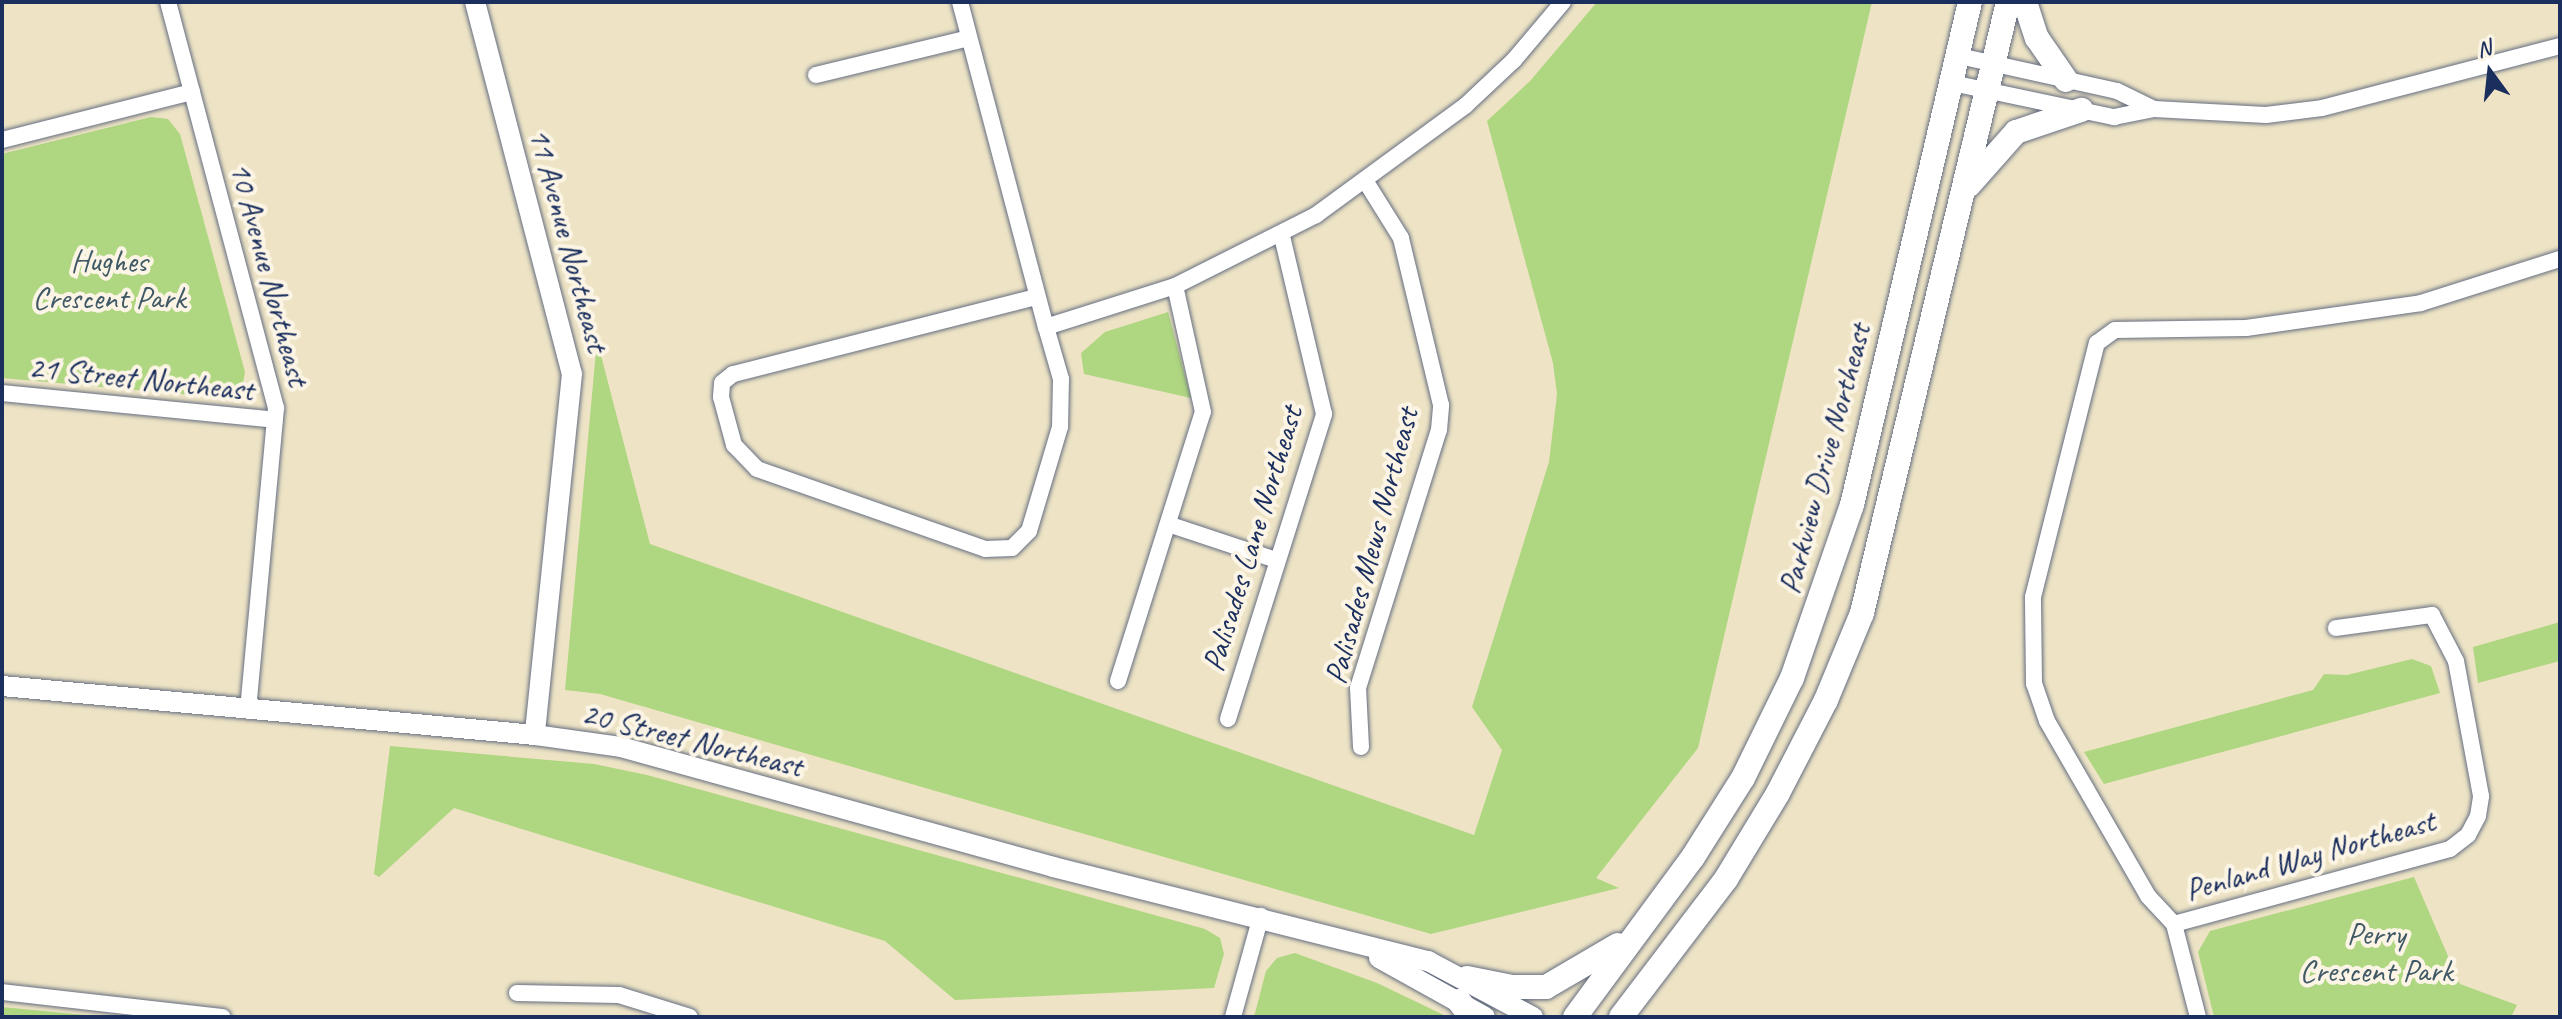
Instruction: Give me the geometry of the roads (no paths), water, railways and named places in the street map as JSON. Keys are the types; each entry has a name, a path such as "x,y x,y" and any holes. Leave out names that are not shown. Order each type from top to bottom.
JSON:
{"main road":[{"name":"Parkview Drive Northeast","path":"1575,1017 1630,937 1693,857 1743,778 1792,678 1826,589 1852,505 1970,2"},
{"path":"1621,1017 1726,879 1778,793 1826,700 1862,613 1886,525 2008,2"},
{"path":"2025,2 2037,38 2066,80"},
{"path":"1966,190 2016,132 2081,110"},
{"path":"1467,978 1546,987 1630,937"}],"street":[{"name":"10 Avenue Northeast","path":"168,2 275,420 248,708"},
{"name":"11 Avenue Northeast","path":"475,2 572,374 535,735"},
{"path":"960,2 1036,297 1061,379 1060,427 1029,531 1012,548 985,549 757,469 734,445 721,397 722,383 733,374 1036,297"},
{"path":"1046,327 1175,286 1282,236 1366,182 1465,106 1514,60 1563,2"},
{"path":"816,75 969,38"},
{"path":"1952,83 2114,117 2154,109 2236,116 2322,108 2560,46"},
{"path":"1959,56 2117,91 2154,109"},
{"path":"2,140 192,92"},
{"name":"Palisades Mews Northeast","path":"1361,747 1358,688 1439,430 1441,405 1401,238 1366,182"},
{"name":"Palisades Lane Northeast","path":"1228,719 1324,414 1282,236"},
{"path":"2198,1017 2174,924 2148,896 2047,721 2034,684 2033,597 2097,343 2115,330 2246,328 2421,303 2560,259"},
{"path":"1118,681 1203,412 1175,286"},
{"name":"21 Street Northeast","path":"2,393 275,420"},
{"path":"1168,524 1276,560"},
{"name":"Penland Way Northeast","path":"2174,924 2450,849 2473,825 2481,796 2456,661 2432,615 2336,628"},
{"name":"20 Street Northeast","path":"2,686 535,735 621,747 1053,867 1261,916 1350,943 1428,961 1467,978 1533,1017"},
{"path":"1233,1017 1261,916"},
{"name":"20 Street Northeast","path":"1350,943 1465,1009 1485,1017"},
{"path":"2,992 223,1017"},
{"path":"517,993 619,995 690,1017"}],"park label":[{"name":"Hughes Crescent Park","path":"109,280"},
{"name":"Perry Crescent Park","path":"2376,954"}]}
